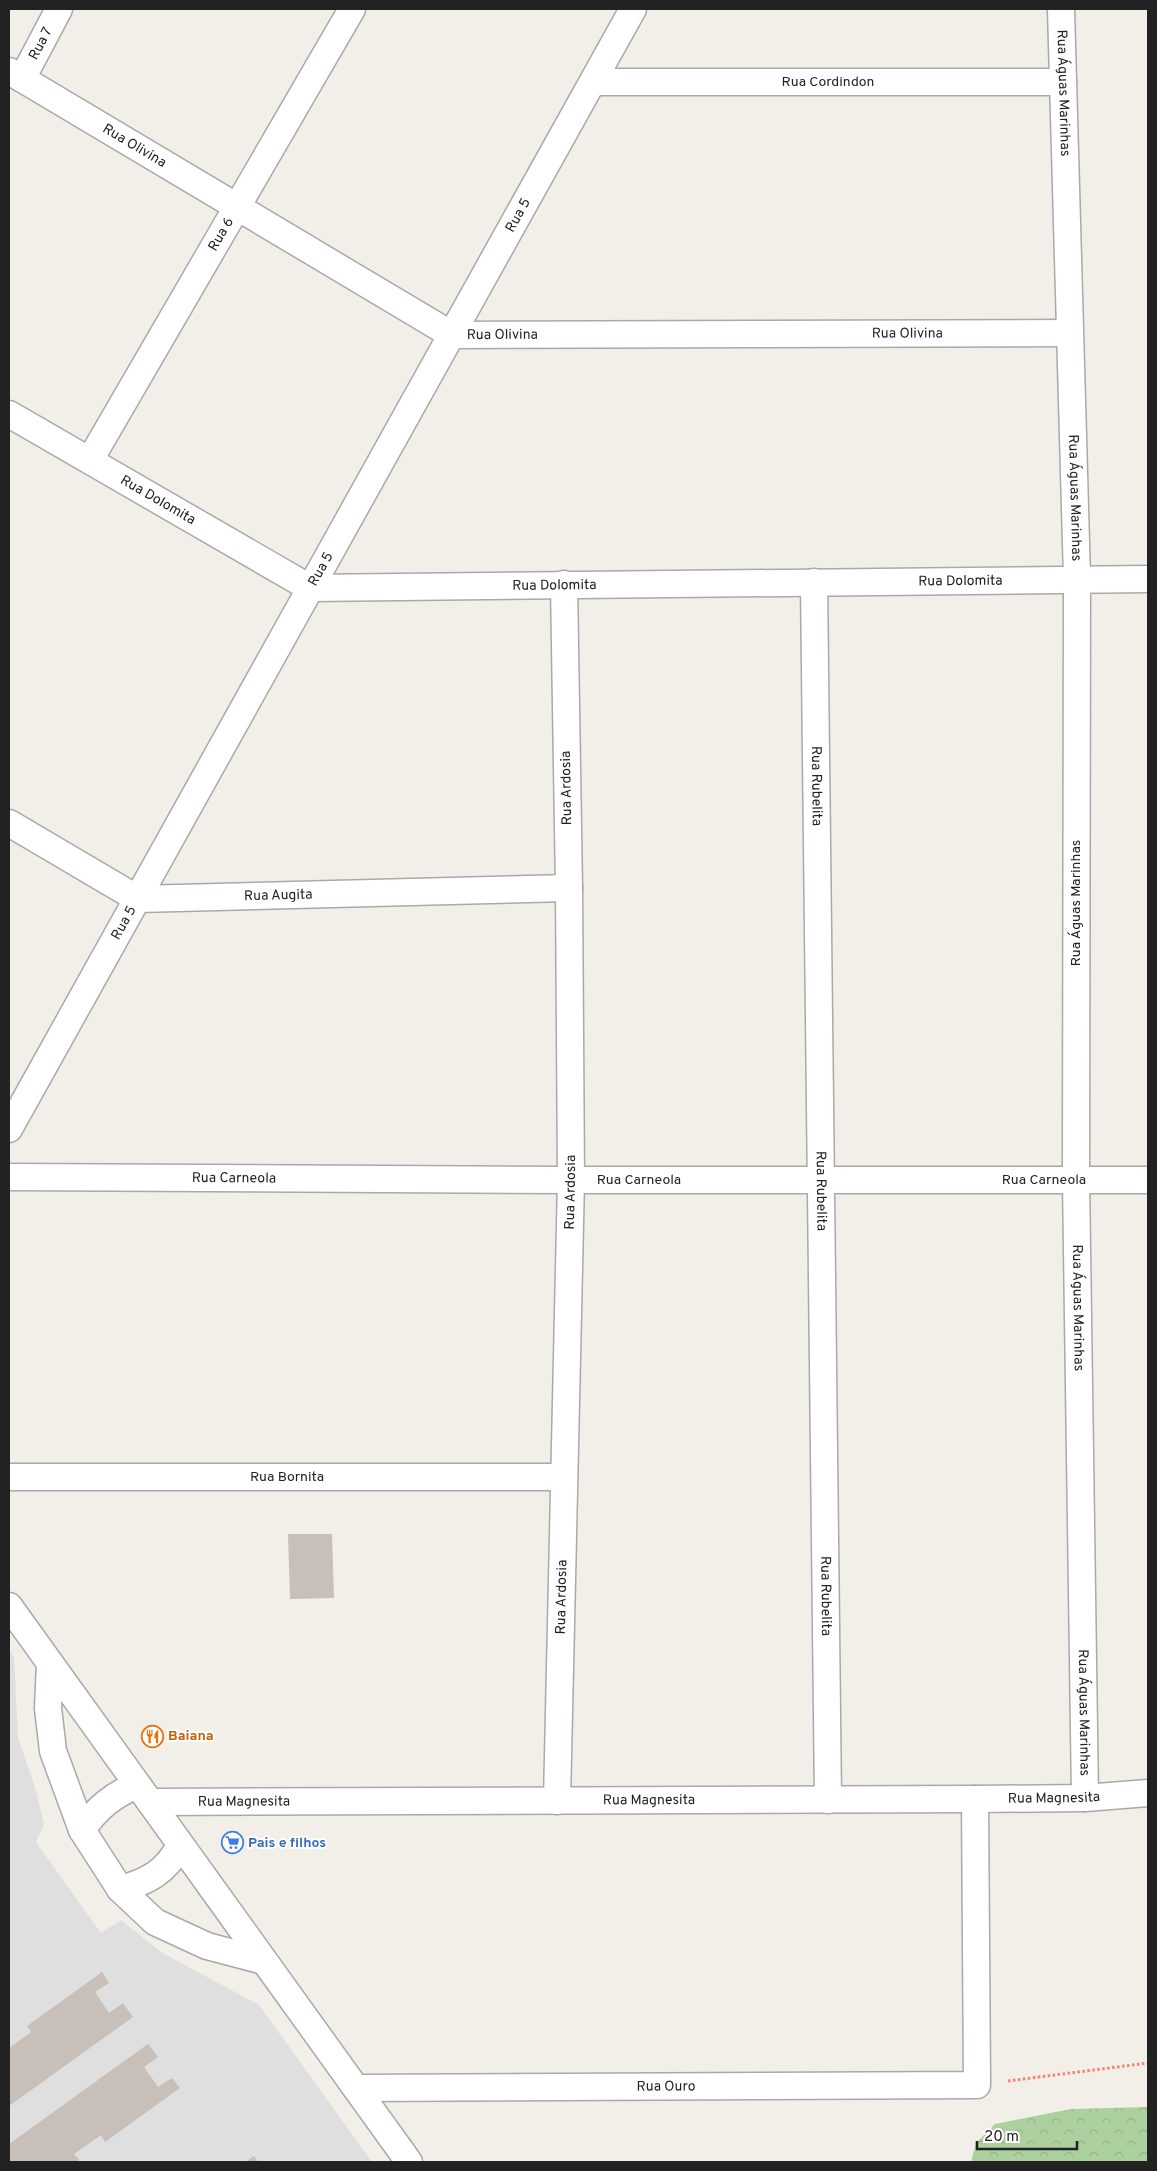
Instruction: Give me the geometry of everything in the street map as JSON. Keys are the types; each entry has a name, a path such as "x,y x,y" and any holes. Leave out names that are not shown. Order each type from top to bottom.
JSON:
{"street":[{"name":"Rua 7","path":"15,75 59,9"},
{"name":"Rua 6","path":"90,460 352,9"},
{"name":"Rua 5","path":"9,1129 634,9"},
{"name":"Rua Águas Marinhas","path":"1061,9 1077,579 1076,1180 1085,1798"},
{"name":"Rua Olivina","path":"15,75 452,335 1070,334"},
{"name":"Rua Cordindon","path":"593,82 1063,82"},
{"name":"Rua Dolomita","path":"9,414 310,588 1148,579"},
{"name":"Rua Rubelita","path":"814,582 828,1800"},
{"name":"Rua Ardosia","path":"557,1801 571,1180 564,584"},
{"path":"9,823 138,898"},
{"name":"Rua Augita","path":"138,898 569,888"},
{"name":"Rua Carneola","path":"9,1177 571,1180 1148,1180"},
{"name":"Rua Bornita","path":"9,1477 564,1477"},
{"path":"9,1606 409,2162"},
{"path":"50,1663 48,1708 53,1751 82,1830 120,1889 155,1922 207,1946 264,1961"},
{"name":"Rua Magnesita","path":"143,1794 557,1801 1085,1798 1148,1793"},
{"path":"82,1830 93,1813 108,1800 143,1794"},
{"path":"975,1799 978,2085"},
{"path":"120,1889 138,1884 155,1876 170,1862 180,1845"},
{"name":"Rua Ouro","path":"356,2088 978,2085"}],"path":[{"path":"978,2085 1148,2063"}],"shaded area":[{"path":"9,1650 14,1657 18,1737 35,1787 44,1824 36,1842 101,1933 121,1920 161,1952 259,2005 372,2162 9,2162"}],"green space":[{"path":"1148,2107 1148,2162 971,2162 976,2143 995,2124 1071,2109"}],"building":[{"path":"288,1534 332,1534 334,1598 290,1599"},
{"path":"102,1972 109,1983 95,1992 109,2013 123,2003 133,2017 9,2106 9,2048 31,2032 27,2026"},
{"path":"148,2044 158,2057 144,2067 158,2087 172,2078 180,2088 105,2142 101,2135 74,2154 79,2160 76,2162 9,2162 9,2144"},
{"path":"254,2156 258,2162 245,2162"}],"place":[{"name":"Baiana","path":"152,1736"},
{"name":"Pais e filhos","path":"232,1843"}]}
